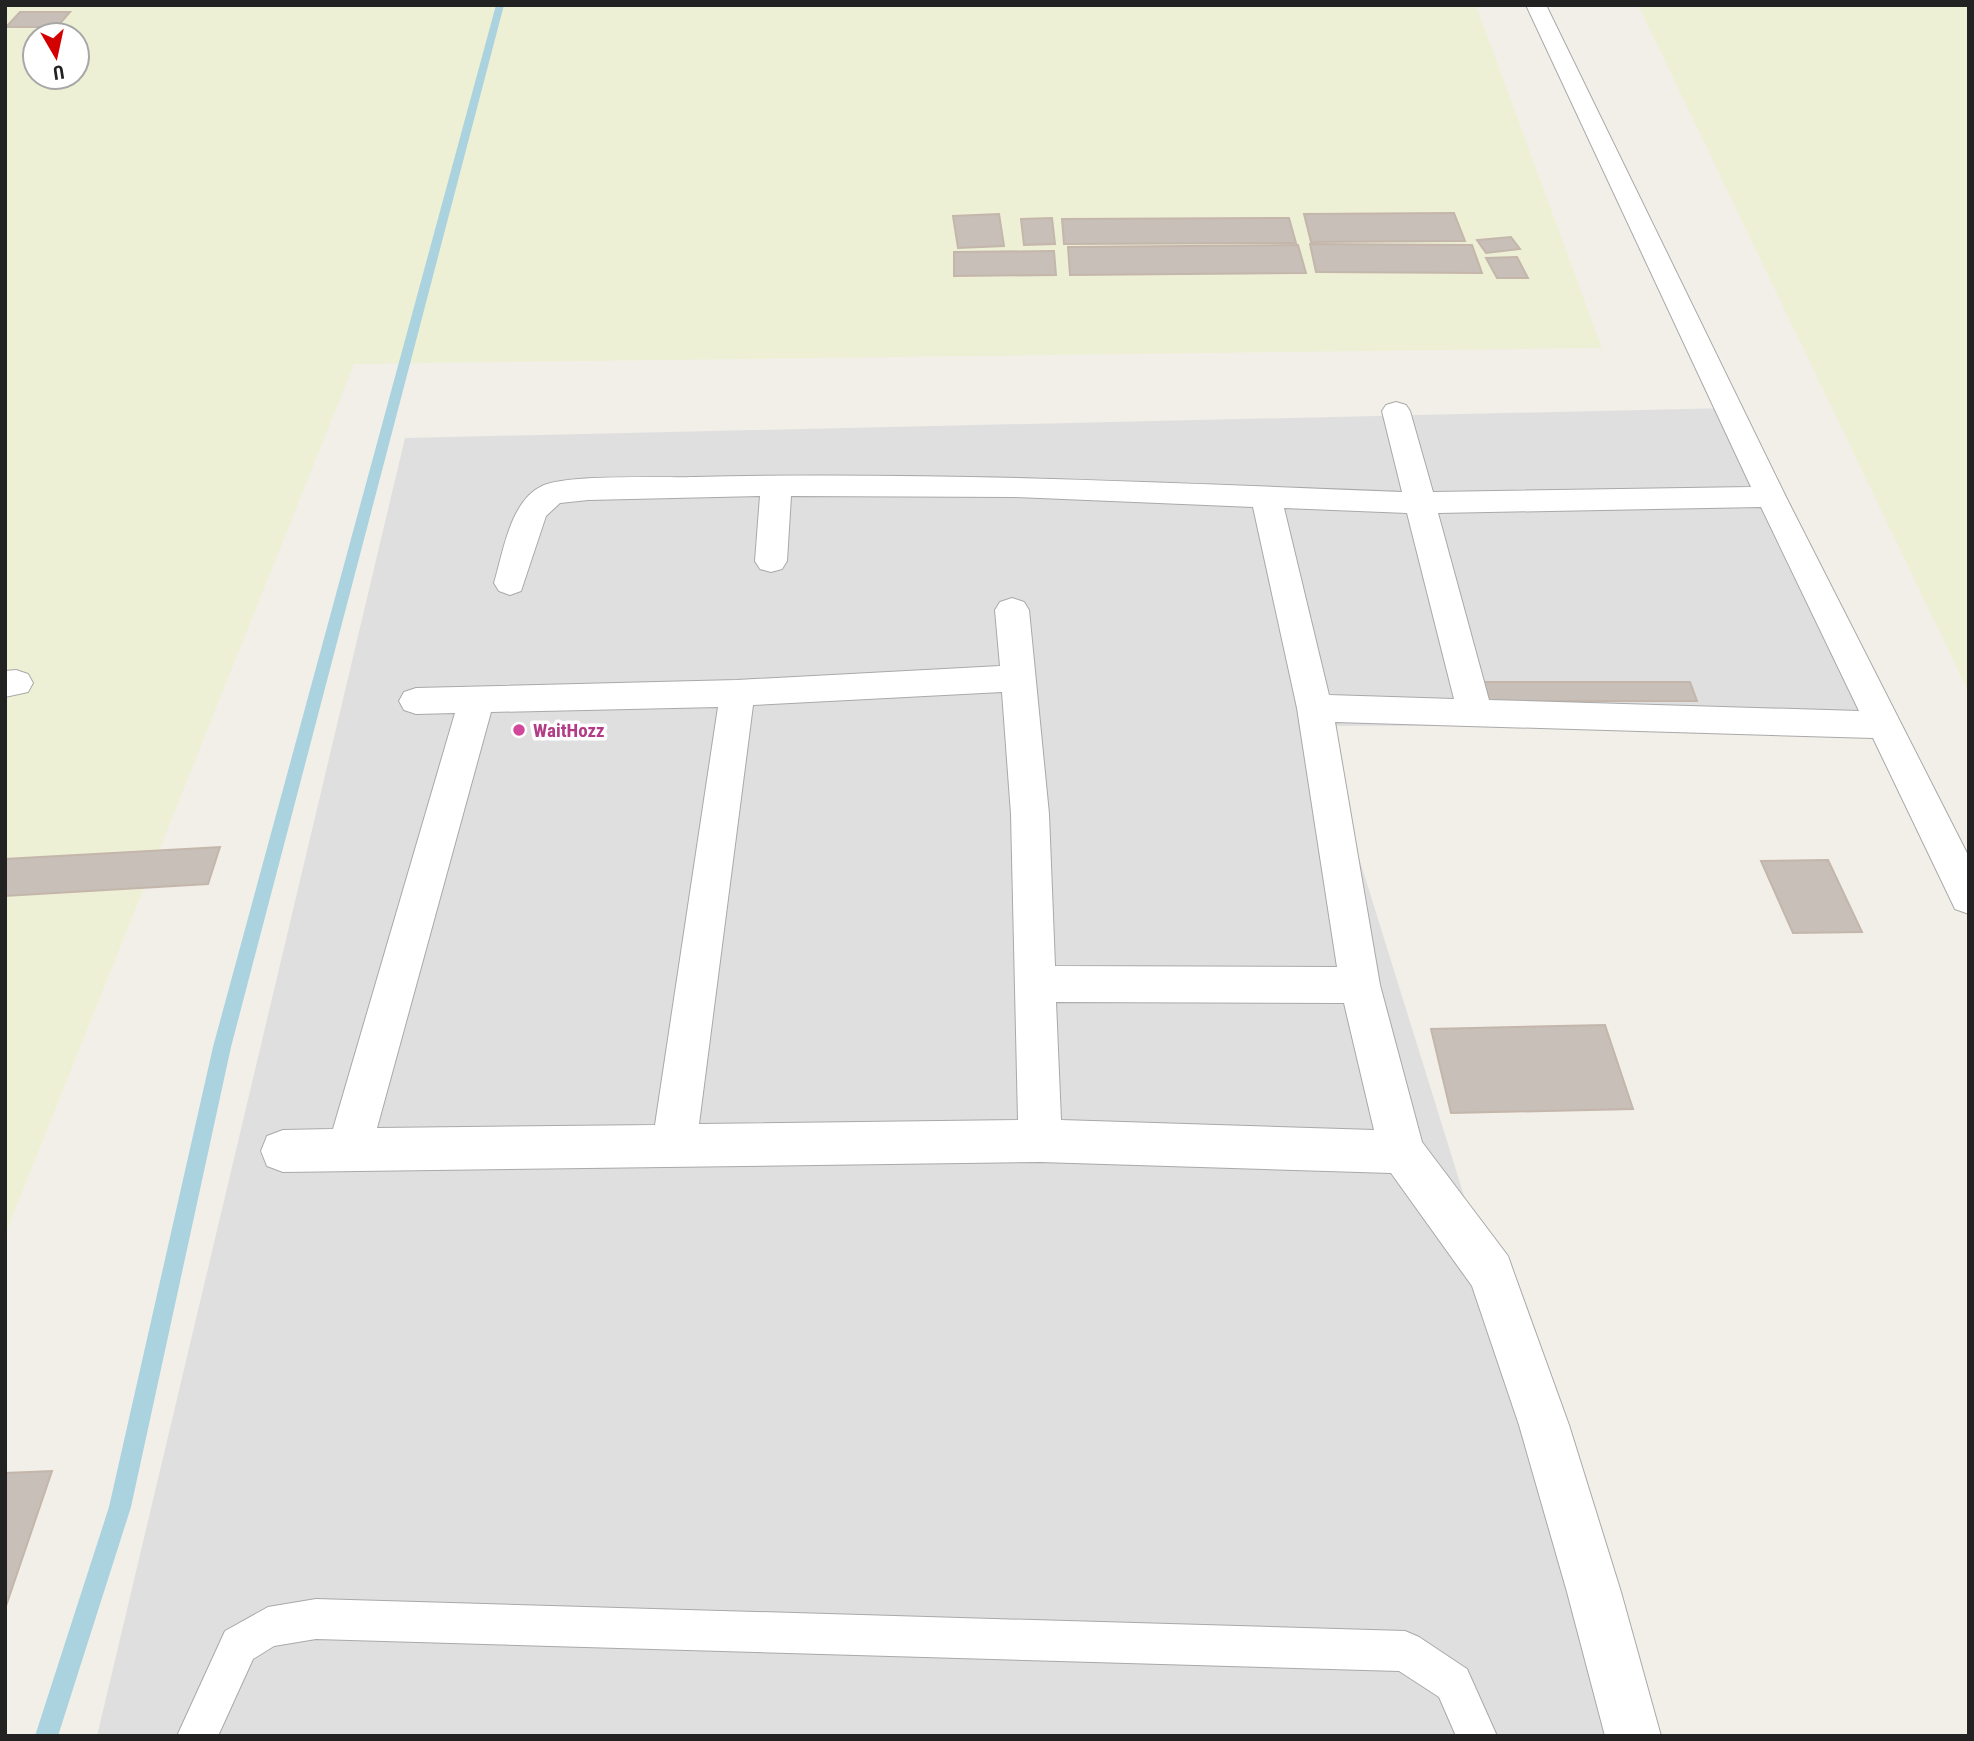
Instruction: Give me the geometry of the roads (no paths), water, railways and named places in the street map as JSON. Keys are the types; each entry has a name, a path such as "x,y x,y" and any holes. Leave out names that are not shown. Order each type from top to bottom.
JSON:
{"street":[{"path":"1536,5 1771,497 1969,897"},
{"path":"1396,411 1475,714"},
{"path":"510,583 532,512 551,494 588,490 776,486 1014,487 1422,503 1771,497"},
{"path":"771,561 776,486"},
{"path":"1266,495 1315,708 1360,985 1402,1152 1491,1273 1544,1426 1594,1592 1633,1736"},
{"path":"1012,610 1030,814 1038,984 1040,1141"},
{"path":"416,701 737,693 1018,678"},
{"path":"674,1145 737,693"},
{"path":"349,1149 477,698"},
{"path":"1315,708 1885,725"},
{"path":"1038,984 1360,985"},
{"path":"282,1151 1040,1141 1402,1152"}],"lane":[{"path":"197,1736 239,1645 268,1627 316,1619 1405,1651 1453,1682 1477,1736"}],"waterway":[{"path":"46,1736 120,1507 222,1047 500,5"}],"place":[{"name":"WaitHozz","path":"519,730"}]}
